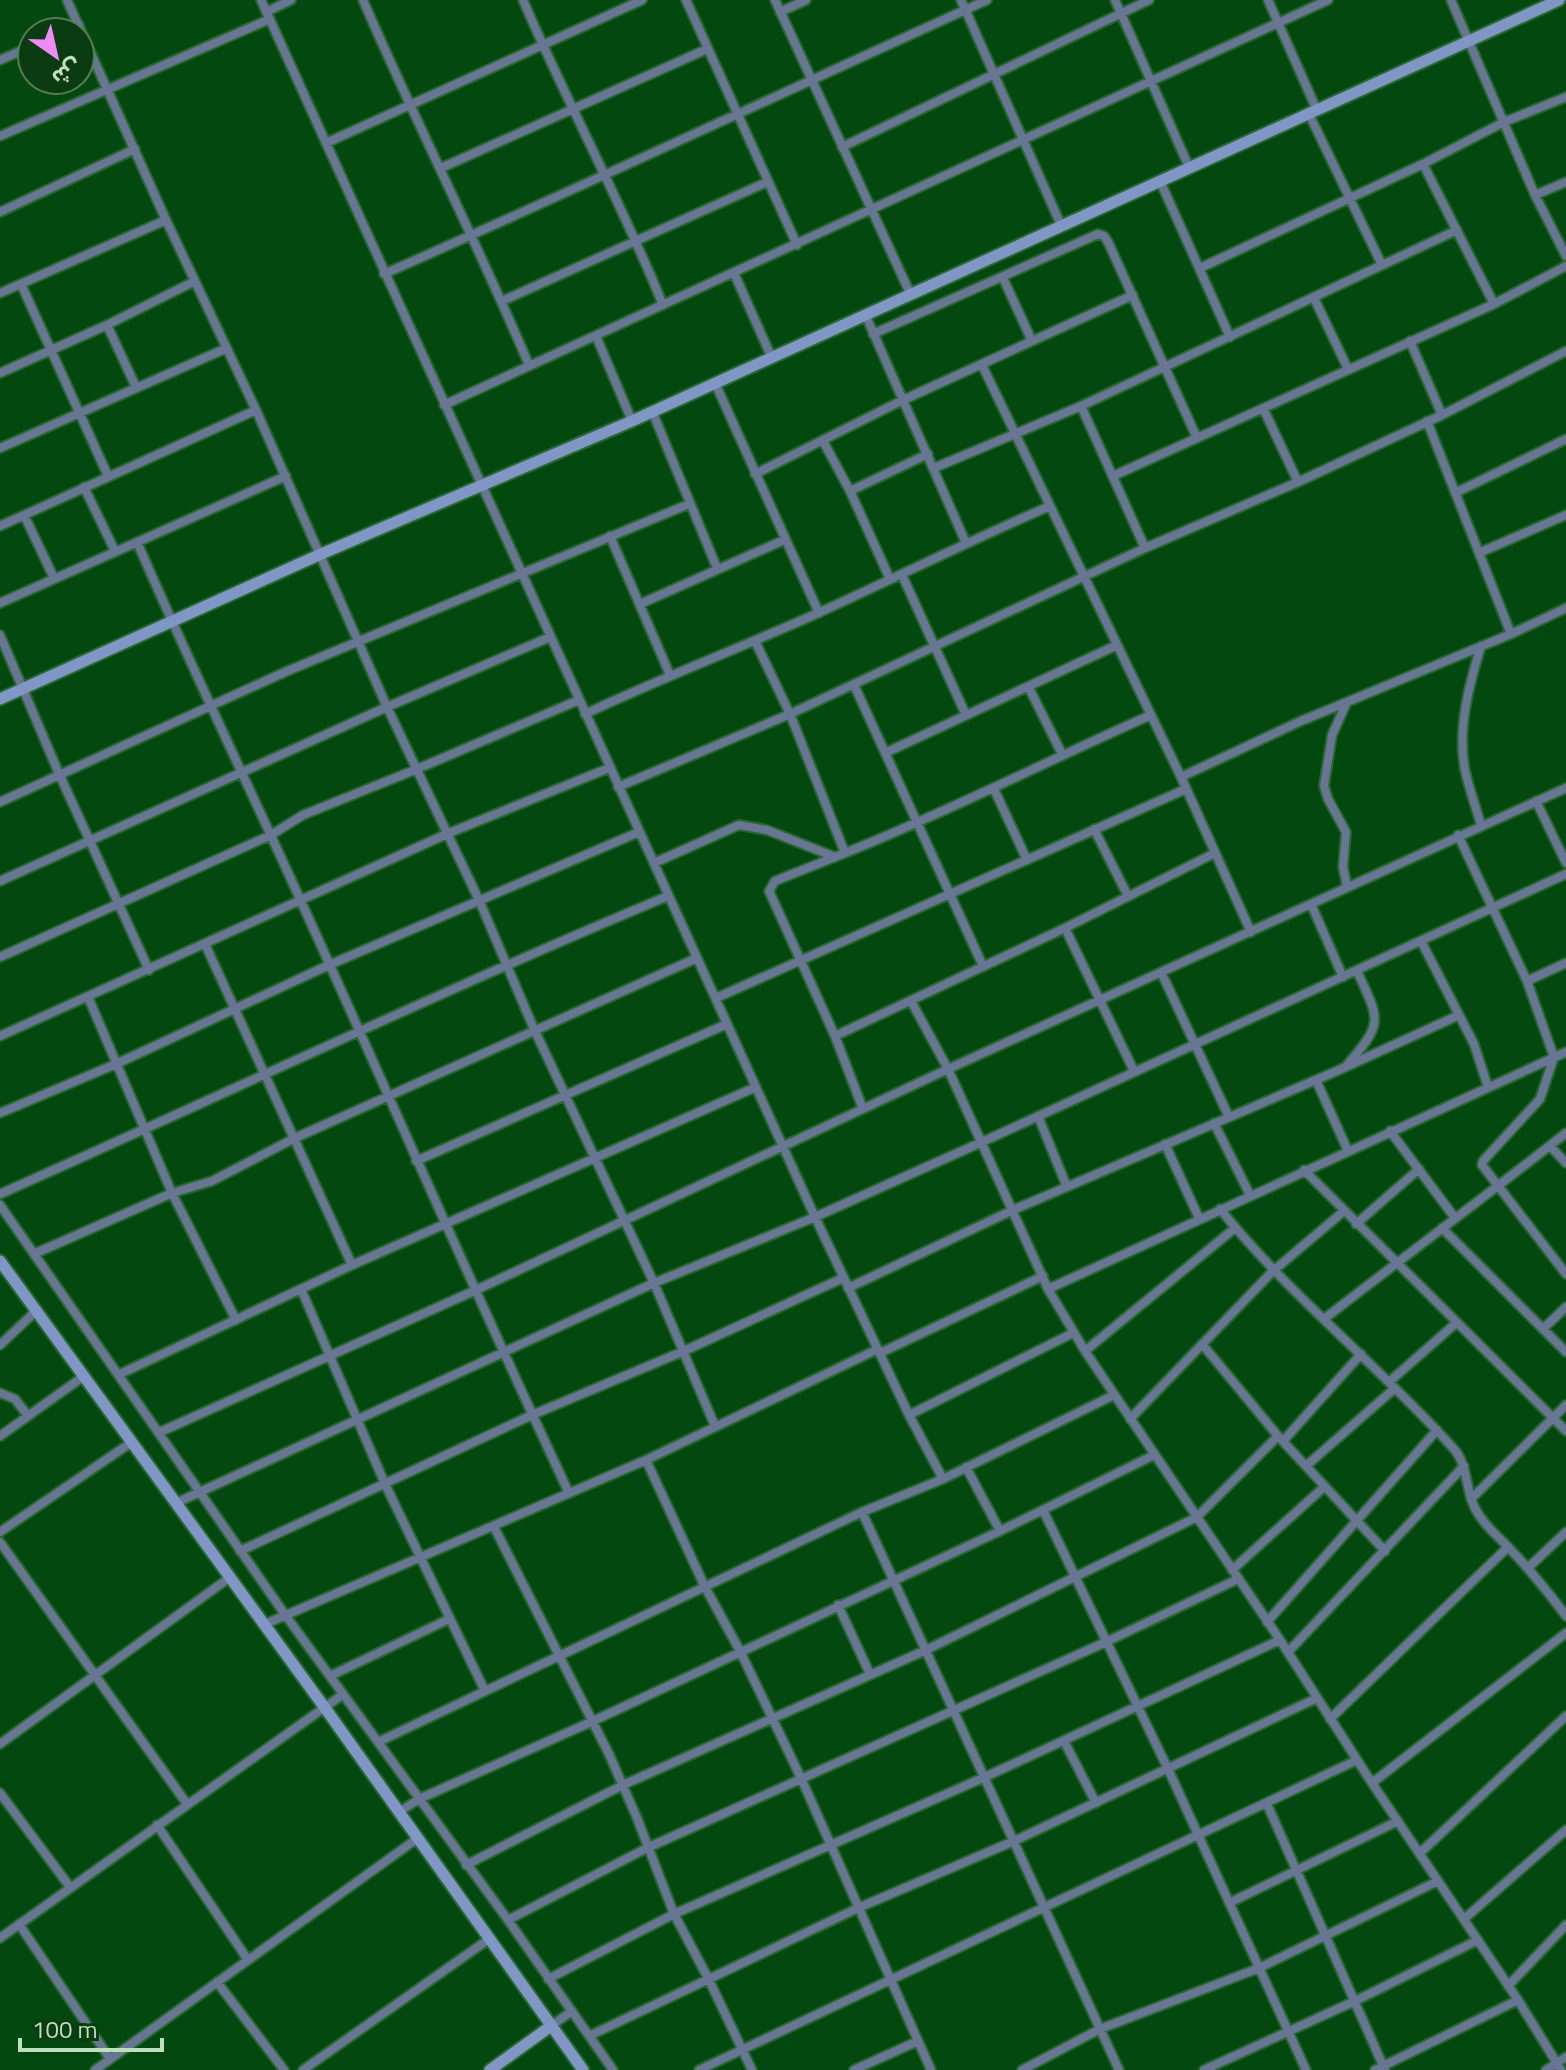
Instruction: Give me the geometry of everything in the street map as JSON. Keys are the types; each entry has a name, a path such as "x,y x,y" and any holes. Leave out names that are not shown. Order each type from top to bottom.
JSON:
{"street":[{"path":"261,0 783,1148 909,1415 943,1479"},
{"path":"0,136 268,15 291,0"},
{"path":"363,0 529,365"},
{"path":"523,0 637,240 663,305"},
{"path":"326,143 642,0"},
{"path":"686,0 797,245"},
{"path":"775,0 910,293"},
{"path":"780,12 806,0"},
{"path":"961,0 1061,225"},
{"path":"384,274 987,0"},
{"path":"1115,0 1189,167"},
{"path":"842,147 1149,0"},
{"path":"1268,0 1348,198 1382,265"},
{"path":"444,405 1328,0"},
{"path":"1451,0 1535,195 1566,256"},
{"path":"0,699 321,554 632,421 1559,0"},
{"path":"441,168 707,49"},
{"path":"96,63 286,476 387,707 449,833 534,1029 654,1283 715,1426"},
{"path":"1200,268 1423,164 1504,122 1566,97"},
{"path":"0,212 135,149"},
{"path":"1423,164 1494,304"},
{"path":"1160,181 1230,337"},
{"path":"502,301 767,182"},
{"path":"1535,195 1566,182"},
{"path":"1,291 166,220"},
{"path":"934,468 1081,406 1457,230"},
{"path":"873,334 1098,234 1108,242 1197,438"},
{"path":"1113,476 1494,304 1566,266"},
{"path":"734,273 771,356"},
{"path":"1003,278 1032,341"},
{"path":"0,373 195,281"},
{"path":"21,284 108,476"},
{"path":"755,474 903,400 1133,295"},
{"path":"1314,298 1348,369"},
{"path":"865,314 966,543"},
{"path":"107,325 136,387"},
{"path":"596,336 632,421"},
{"path":"1410,341 1442,415"},
{"path":"0,448 227,348"},
{"path":"618,787 790,714 1145,548 1298,482 1442,415 1566,351"},
{"path":"982,365 1181,777 1251,932"},
{"path":"715,383 819,613"},
{"path":"1081,406 1145,548"},
{"path":"1263,408 1298,482"},
{"path":"0,526 256,410"},
{"path":"652,411 717,568"},
{"path":"1427,421 1511,634"},
{"path":"1455,493 1566,439"},
{"path":"823,441 850,491 890,579"},
{"path":"850,491 928,454"},
{"path":"0,603 286,476"},
{"path":"84,487 115,551"},
{"path":"0,802 358,641 689,504"},
{"path":"585,714 819,613 1050,506"},
{"path":"24,515 54,578"},
{"path":"1481,552 1566,515"},
{"path":"610,536 670,675"},
{"path":"640,604 784,540"},
{"path":"137,542 569,1493"},
{"path":"902,575 966,715"},
{"path":"1181,777 1566,608"},
{"path":"0,635 60,776 149,970"},
{"path":"0,881 550,637"},
{"path":"755,641 790,714 841,855"},
{"path":"885,753 1117,645"},
{"path":"1481,646 1468,694 1464,745 1466,771 1481,825"},
{"path":"854,685 983,966"},
{"path":"1029,688 1062,754"},
{"path":"0,957 271,835 303,815 579,700"},
{"path":"1347,702 1330,741 1324,786 1346,832 1343,867 1347,886"},
{"path":"863,1109 835,1036 769,891 770,885 917,825 1062,754 1151,715"},
{"path":"0,1036 449,833 609,768"},
{"path":"160,1432 476,1290 948,1069 1566,788"},
{"path":"994,789 1027,860"},
{"path":"716,998 1186,789"},
{"path":"1536,801 1566,863"},
{"path":"654,863 739,825 767,830 841,855"},
{"path":"1094,829 1128,896"},
{"path":"0,1113 116,1064 329,965 639,832"},
{"path":"1458,835 1527,981 1554,1057 1540,1099 1483,1161 1483,1167 1566,1274"},
{"path":"835,1036 1065,928 1215,853"},
{"path":"176,1503 654,1283 815,1217 982,1142 1566,874"},
{"path":"0,1194 265,1076 505,964 668,896"},
{"path":"1311,904 1343,977"},
{"path":"1065,928 1134,1071"},
{"path":"1421,941 1474,1044 1488,1087"},
{"path":"205,944 352,1265"},
{"path":"36,1253 172,1193 212,1181 295,1138 697,958"},
{"path":"1527,981 1566,963"},
{"path":"1345,1068 1371,1037 1375,1024 1375,1012 1357,971"},
{"path":"1161,972 1229,1117"},
{"path":"88,997 172,1193 236,1320"},
{"path":"911,1001 948,1069 1048,1289 1073,1333 1288,1652 1559,2067"},
{"path":"848,1288 1013,1210 1345,1068 1459,1015"},
{"path":"416,1161 727,1024"},
{"path":"1048,1289 1566,1052"},
{"path":"1316,1080 1348,1151"},
{"path":"120,1374 352,1265 756,1087"},
{"path":"1038,1116 1067,1187"},
{"path":"1214,1123 1250,1195"},
{"path":"1390,1131 1455,1218"},
{"path":"1324,1319 1500,1187 1566,1133"},
{"path":"1165,1144 1199,1218"},
{"path":"1550,1146 1566,1163"},
{"path":"1356,1224 1419,1169"},
{"path":"1304,1170 1455,1324 1566,1431"},
{"path":"0,1205 286,1616 508,1920 613,2070"},
{"path":"1220,1209 1273,1271 1361,1354 1456,1451 1464,1466 1471,1499 1482,1519 1528,1568 1566,1616"},
{"path":"1130,1419 1273,1271 1344,1211"},
{"path":"1085,1351 1235,1228"},
{"path":"1442,1228 1566,1352"},
{"path":"0,1261 583,2070"},
{"path":"263,1625 646,1460 1043,1276"},
{"path":"240,1551 532,1415 684,1351 843,1278"},
{"path":"301,1289 385,1484 485,1691"},
{"path":"1543,1329 1566,1307"},
{"path":"0,1345 36,1311"},
{"path":"1306,1466 1455,1324"},
{"path":"909,1415 1073,1333"},
{"path":"1202,1344 1324,1487 1385,1551"},
{"path":"466,1865 623,1785 926,1650 1197,1517 1281,1438 1361,1354"},
{"path":"0,1436 84,1376"},
{"path":"0,1393 15,1399 28,1416"},
{"path":"378,1742 862,1512 943,1479 1114,1395"},
{"path":"1471,1499 1566,1405"},
{"path":"1267,1622 1437,1430"},
{"path":"0,1532 132,1442"},
{"path":"399,1812 419,1799 1000,1531 1154,1455"},
{"path":"646,1460 705,1587 740,1651 801,1778 931,2070"},
{"path":"1288,1652 1464,1466"},
{"path":"966,1467 1000,1531"},
{"path":"1232,1570 1324,1487"},
{"path":"1043,1510 1168,1769 1306,2070"},
{"path":"862,1512 1119,2070"},
{"path":"494,1527 623,1785 674,1914 752,2070"},
{"path":"1528,1568 1566,1532"},
{"path":"0,1542 187,1804"},
{"path":"1330,1719 1508,1547"},
{"path":"0,1744 229,1578"},
{"path":"508,1920 647,1848 1106,1642 1238,1579"},
{"path":"838,1605 870,1674"},
{"path":"330,1676 449,1619"},
{"path":"1372,1783 1566,1633"},
{"path":"548,1979 674,1914 985,1777 1280,1640"},
{"path":"0,1938 342,1695"},
{"path":"589,2036 858,1908 1014,1841 1317,1698"},
{"path":"1420,1853 1566,1716"},
{"path":"1064,1741 1096,1803"},
{"path":"699,2070 1357,1760"},
{"path":"0,1793 70,1887"},
{"path":"1267,1804 1355,2001 1381,2069 1518,2000"},
{"path":"1229,1903 1398,1821"},
{"path":"157,1825 248,1960"},
{"path":"1464,1919 1566,1830"},
{"path":"95,2070 418,1838"},
{"path":"1022,2070 1100,2029 1259,1968 1438,1881"},
{"path":"19,1924 110,2059"},
{"path":"1508,1986 1566,1925"},
{"path":"303,2070 489,1939"},
{"path":"1204,2070 1478,1940"},
{"path":"217,1982 284,2070"},
{"path":"490,2070 572,2011"},
{"path":"854,2070 918,2041"},
{"path":"1546,2070 1559,2067 1566,2057"}]}
